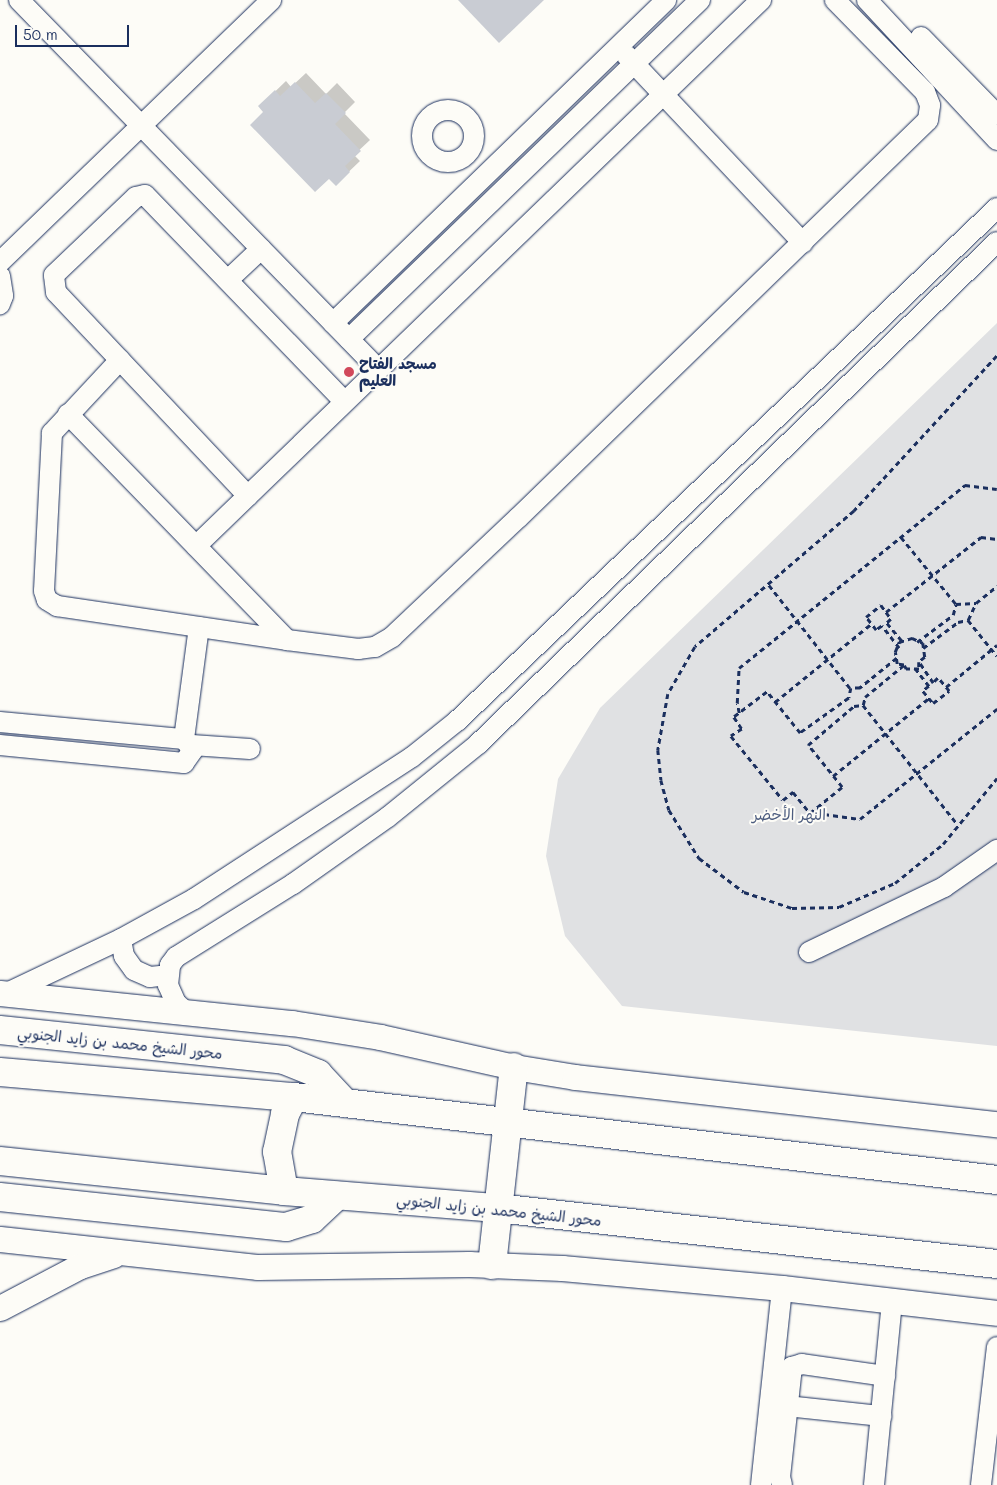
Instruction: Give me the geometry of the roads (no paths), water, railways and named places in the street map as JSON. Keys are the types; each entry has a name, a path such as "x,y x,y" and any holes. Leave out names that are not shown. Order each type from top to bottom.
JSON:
{"highway":[{"name":"محور الشيخ محمد بن زايد الجنوبي","path":"0,1030 284,1060 318,1074 345,1103"},
{"path":"492,1265 514,1067"},
{"path":"0,1072 294,1097 997,1180"},
{"path":"284,1191 279,1172 278,1143 285,1114 294,1097"},
{"name":"محور الشيخ محمد بن زايد الجنوبي","path":"0,1161 284,1191 498,1208 997,1264"},
{"path":"0,1197 286,1227 312,1219 337,1196"}],"main road":[{"path":"3,993 184,1010 380,1037 514,1067 575,1077 997,1124"},
{"path":"0,1239 258,1267 492,1265 562,1268 782,1288 997,1313"},
{"path":"0,1308 80,1266 125,1252"}],"street":[{"path":"19,0 377,368"},
{"path":"0,262 271,0"},
{"path":"333,323 666,0"},
{"path":"349,339 700,0"},
{"path":"196,546 377,368 760,0"},
{"path":"120,360 56,425 50,444 44,591 47,600 57,606 287,640 358,649 375,648 392,637 803,243 928,120 930,105 925,92 835,0"},
{"path":"867,0 997,140"},
{"path":"885,0 997,115"},
{"path":"618,47 803,243"},
{"path":"468,153 504,190"},
{"path":"248,496 56,292 54,275 136,197 145,195 229,279 344,401"},
{"path":"3,993 121,938 253,863 370,787 457,721 997,208"},
{"path":"184,1010 171,994 168,975 176,957 293,884 388,817 478,744 997,242"},
{"path":"229,279 261,249"},
{"path":"0,276 3,296 0,304"},
{"path":"68,414 287,640"},
{"path":"0,745 184,763 192,756 188,742 199,627"},
{"path":"0,722 250,749"},
{"path":"809,952 944,887 997,850"},
{"path":"121,938 124,956 134,970 150,977 168,975"},
{"path":"761,1485 782,1288"},
{"path":"874,1485 892,1300"},
{"path":"981,1485 997,1347"},
{"path":"782,1485 780,1476 790,1371 798,1363 884,1376"},
{"path":"787,1406 881,1416"}],"place":[{"name":"مسجد الفتاح العليم","path":"349,372"}],"park label":[{"name":"النهر الأخضر","path":"789,815"}]}
